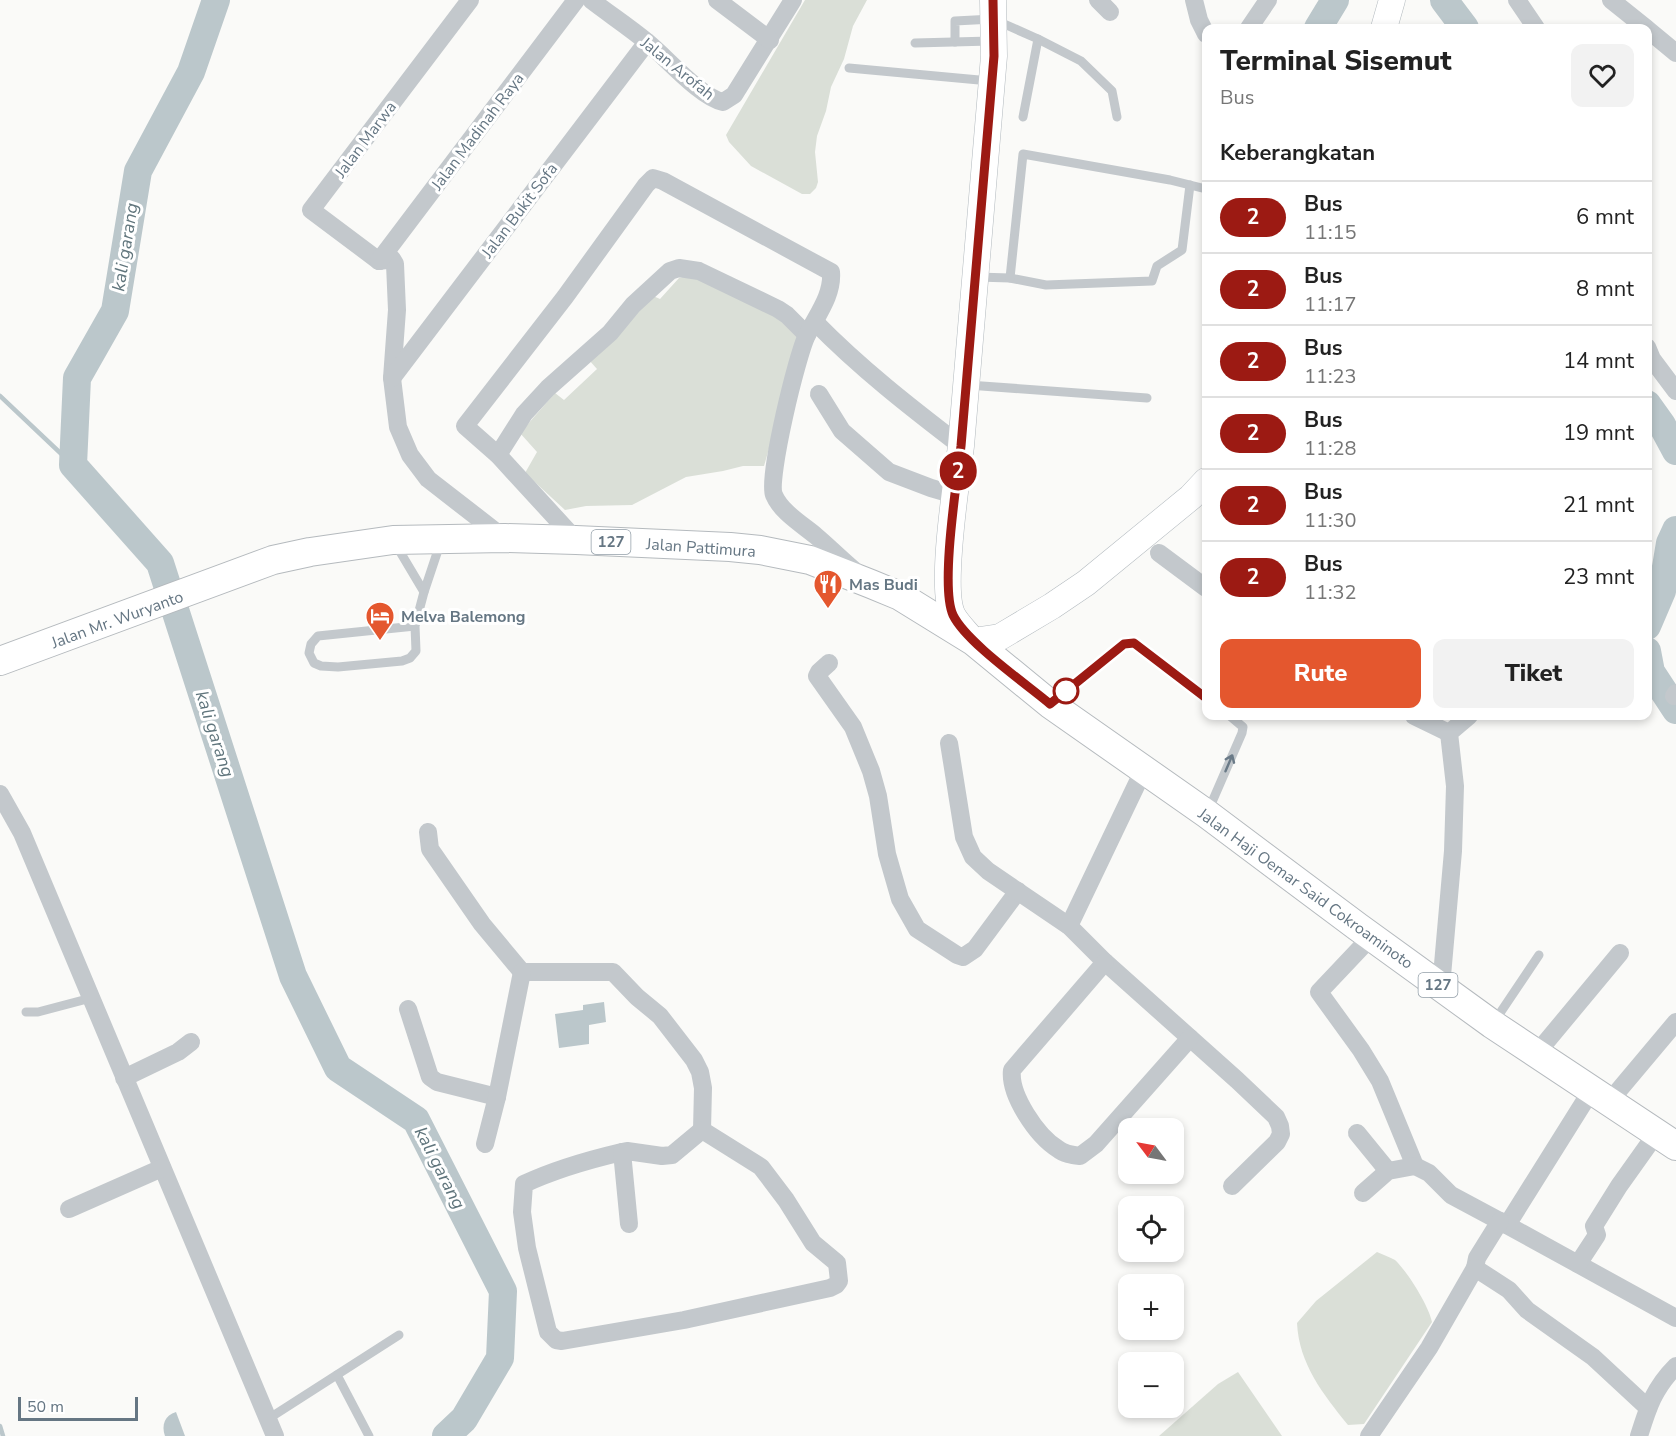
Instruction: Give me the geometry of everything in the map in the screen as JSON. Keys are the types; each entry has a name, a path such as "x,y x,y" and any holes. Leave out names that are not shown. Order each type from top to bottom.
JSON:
{"main road":[{"path":"1385,24 1392,0"},
{"path":"993,20 992,81 948,583 953,615 974,641 1000,638 1086,583 1191,497 1202,485"},
{"name":"Jalan Pattimura","path":"233,575 273,560 393,540 505,538 730,547 760,550 810,560 900,596 974,641"},
{"name":"Jalan Mr. Wuryanto","path":"0,661 233,575"},
{"path":"900,596 926,598 939,593 948,583"},
{"name":"Jalan Haji Oemar Said Cokroaminoto","path":"974,641 1050,704 1207,814 1440,987 1599,1097 1666,1140"}],"street":[{"name":"Jalan Marwa","path":"379,261 311,210 470,0"},
{"name":"Jalan Madinah Raya","path":"379,261 576,0"},
{"name":"Jalan Arofah","path":"591,0 646,42 703,92 723,102 734,95 793,0"},
{"path":"717,0 770,40"},
{"path":"1194,0 1202,26"},
{"path":"1252,24 1268,0"},
{"path":"1517,0 1533,24"},
{"path":"1611,0 1640,24"},
{"path":"1652,34 1676,53"},
{"name":"Jalan Bukit Sofa","path":"392,378 646,42"},
{"path":"576,540 498,455 465,426 653,178 674,186 831,272 832,284 811,329 778,442 771,487 778,503 871,584"},
{"path":"379,261 392,259 396,272 397,310 392,378 398,427 410,455 428,478 505,538"},
{"path":"498,455 524,414 548,388 610,333 633,305 670,271 679,268 699,271 811,329 842,350 896,397 961,446"},
{"path":"1652,358 1676,391"},
{"path":"819,394 842,431 889,472 955,495"},
{"path":"1159,553 1202,585"},
{"path":"829,663 817,676 853,727 871,771 878,796 887,855 900,899 917,929 957,956 963,957 975,949 1018,891"},
{"path":"1422,720 1449,734"},
{"path":"1449,734 1465,720"},
{"path":"1440,987 1454,840 1455,786 1449,734"},
{"path":"949,743 968,849 980,865 1069,926 1105,962 1276,1117 1281,1134 1277,1142 1232,1186"},
{"path":"1069,926 1144,769"},
{"path":"0,794 22,833 272,1427"},
{"path":"429,832 430,849 482,924 522,972"},
{"path":"1371,937 1319,992 1361,1050 1380,1082 1415,1166"},
{"path":"1536,1054 1620,953"},
{"path":"1105,962 1012,1071 1012,1084 1029,1119 1040,1134 1058,1150 1080,1156 1096,1144 1190,1038"},
{"path":"485,1144 497,1097 522,972"},
{"path":"522,972 613,972 637,997 660,1016 694,1060 700,1072 703,1088 702,1130 672,1155 662,1156 627,1150 544,1175 525,1185 522,1212 527,1248 548,1332 556,1340 562,1341 684,1320 836,1285 839,1281 837,1263 813,1243 771,1178 753,1160 702,1130"},
{"path":"408,1009 430,1077 437,1082 497,1097"},
{"path":"1369,1436 1429,1348 1475,1268 1477,1258 1599,1097 1676,1022"},
{"path":"124,1078 178,1052 191,1042"},
{"path":"1357,1133 1388,1171"},
{"path":"1578,1264 1597,1235 1594,1226 1619,1186 1666,1140"},
{"path":"622,1152 629,1224"},
{"path":"1363,1193 1388,1171 1415,1166 1429,1173 1451,1195 1676,1318"},
{"path":"69,1209 162,1168"},
{"path":"1475,1268 1509,1290 1527,1310 1593,1357 1648,1408"},
{"path":"1639,1436 1648,1408 1661,1381 1676,1366"}],"lane":[{"path":"915,43 955,42 993,20"},
{"path":"955,42 955,21 993,20 1038,39 1081,61 1112,91 1117,117"},
{"path":"1023,117 1038,39"},
{"path":"849,68 992,81"},
{"path":"1010,278 1023,154 1202,188"},
{"path":"975,277 1010,278 1046,285 1152,281 1158,266 1182,250 1190,185"},
{"path":"965,385 1147,399"},
{"path":"415,626 318,636 311,644 309,653 314,663 321,666 338,667 402,661 410,658 416,651 415,626 442,539"},
{"path":"393,540 424,592"},
{"path":"1050,704 1124,644 1129,643 1134,643 1202,695"},
{"path":"1207,814 1242,733 1243,727 1235,720"},
{"path":"1492,1024 1539,955"},
{"path":"26,1012 38,1012 91,998"},
{"path":"272,1427 337,1375 399,1335"},
{"path":"337,1375 369,1436"}],"shaded area":[{"path":"805,0 867,0 853,26 844,59 831,87 817,136 815,152 818,182 810,194 802,194 751,166 729,142 726,135"},
{"path":"698,273 776,317 797,334 798,348 764,466 743,466 686,477 632,505 586,506 565,510 525,473 537,452 520,433 555,393 564,400 597,369 589,360 651,295 660,299 679,278"},
{"path":"604,1002 606,1022 589,1025 589,1044 559,1048 555,1014 583,1010 583,1005"},
{"path":"1377,1252 1395,1260 1405,1272 1422,1298 1432,1322 1364,1424 1348,1425 1321,1390 1307,1365 1302,1352 1297,1323 1316,1301"},
{"path":"1238,1372 1282,1436 1159,1436 1179,1418 1184,1418 1184,1414 1218,1384"},
{"path":"176,1412 185,1436 165,1436 163,1428 165,1421 169,1415"}],"waterway":[{"name":"kali garang","path":"216,0 191,72 138,171 115,311 77,378 73,465 160,563 293,976 338,1068 416,1120 503,1291 500,1358 464,1419 446,1436"},
{"path":"1320,24 1335,0"},
{"path":"1444,0 1462,24"},
{"path":"0,396 73,465"},
{"path":"1652,411 1676,451"},
{"path":"1652,614 1662,591 1670,543 1676,530"},
{"path":"1652,674 1676,710"},
{"path":"0,1426 3,1436"}],"bus line":[{"name":"2","path":"993,0 994,56 948,583 953,615 974,641 1050,704 1124,644 1129,643 1134,643 1202,695"}],"place":[{"name":"Mas Budi","path":"828,610"},
{"name":"Melva Balemong","path":"380,642"}]}
